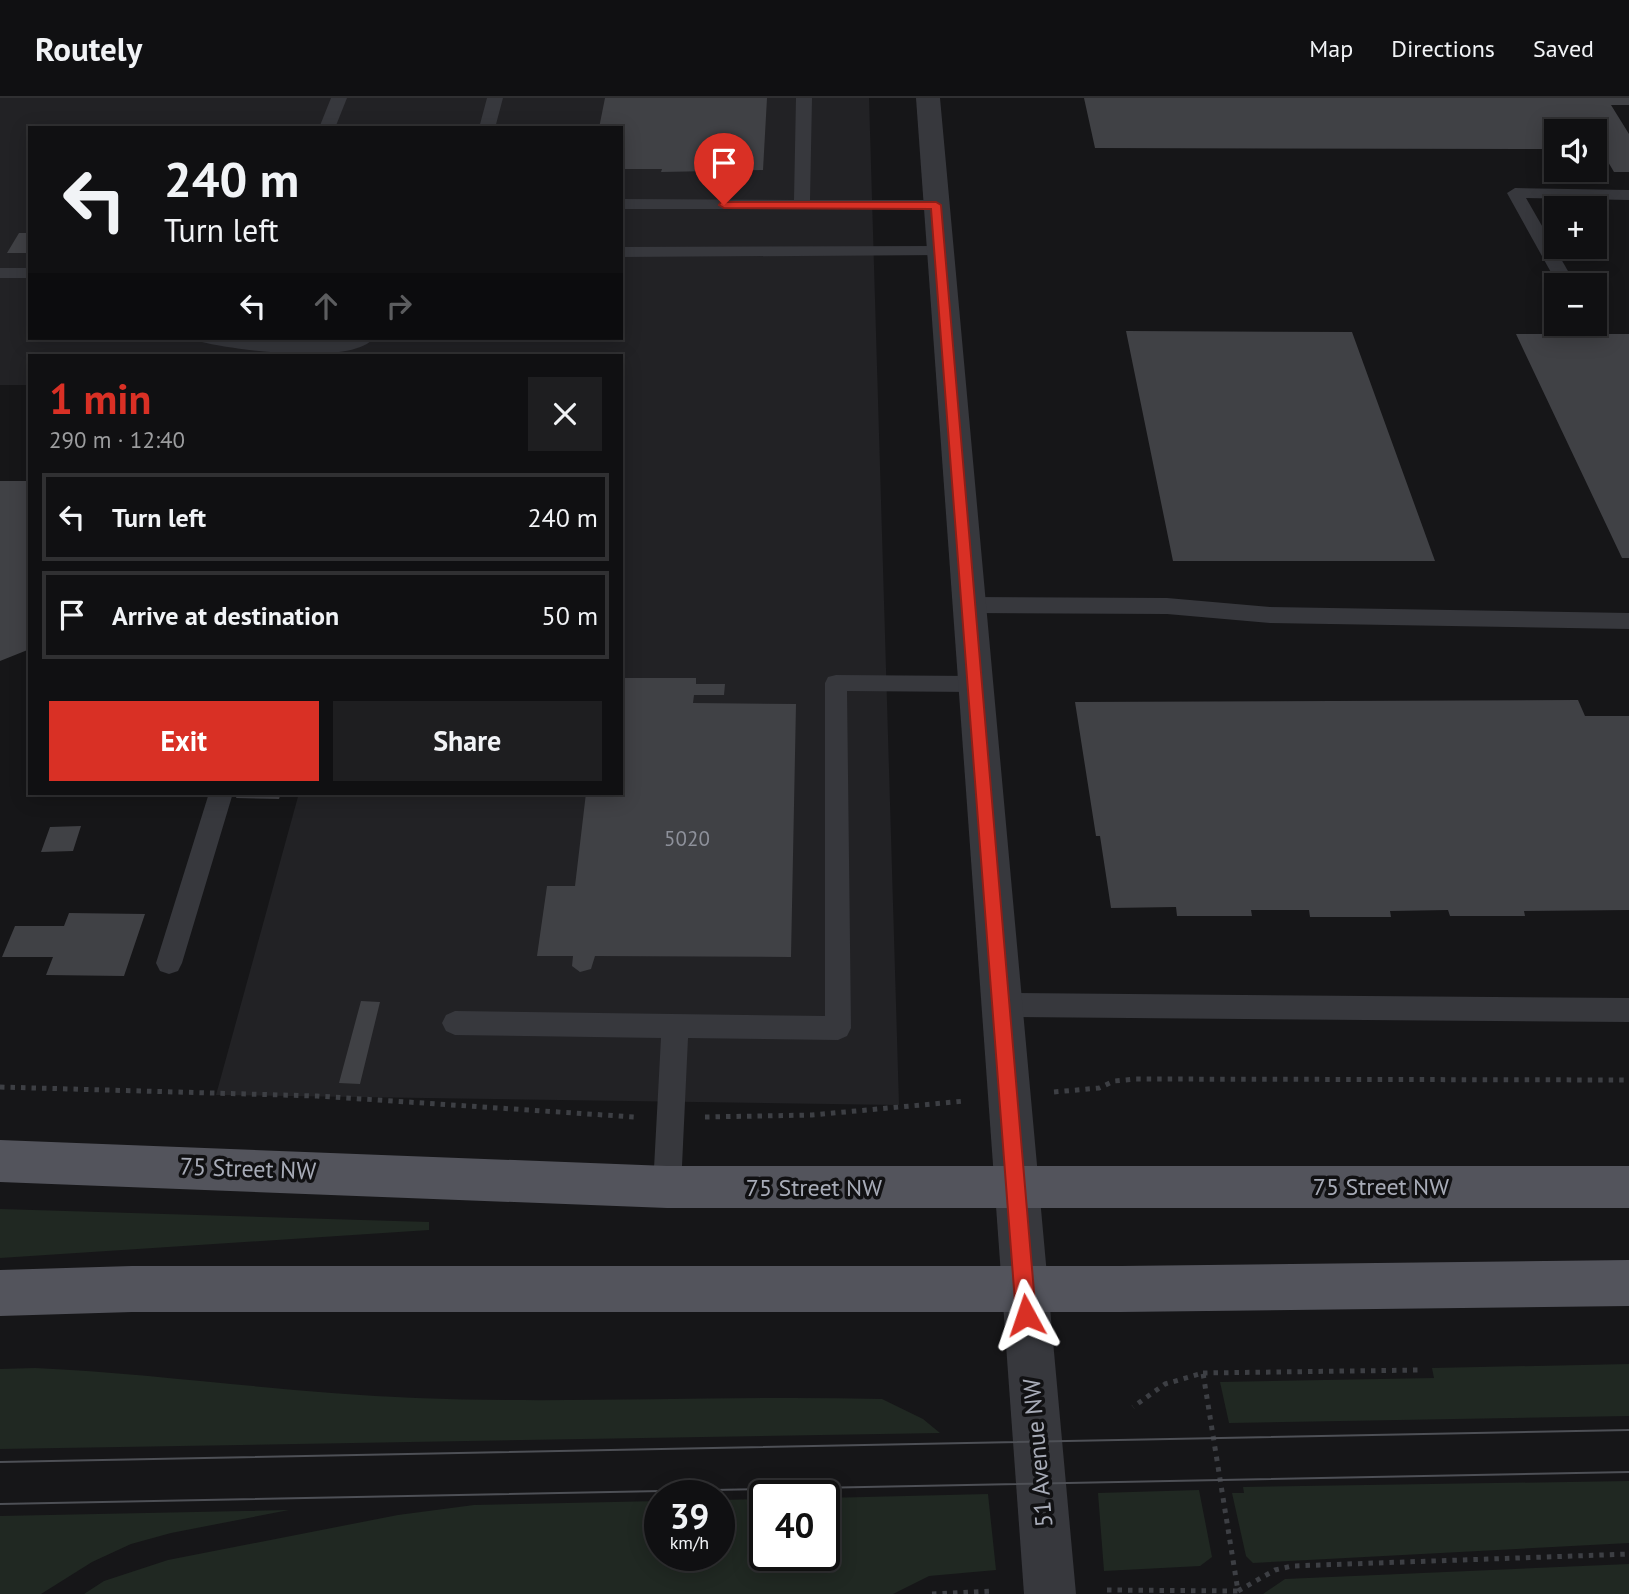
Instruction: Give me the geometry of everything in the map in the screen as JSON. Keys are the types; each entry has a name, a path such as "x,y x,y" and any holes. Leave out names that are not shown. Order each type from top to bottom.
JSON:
{"main road":[{"name":"75 Street NW","path":"0,1161 667,1187 1017,1189 1629,1186"},
{"path":"0,1293 132,1289 1024,1289 1629,1283"}],"street":[{"name":"51 Avenue NW","path":"928,98 1050,1594"}],"lane":[{"path":"328,126 339,98"},
{"path":"488,126 495,98"},
{"path":"802,205 804,98"},
{"path":"1560,273 1516,193 1629,195"},
{"path":"623,204 936,205"},
{"path":"623,252 939,251"},
{"path":"0,273 28,272"},
{"path":"215,340 228,344 307,352 357,340"},
{"path":"969,605 1167,606 1270,615 1629,621"},
{"path":"455,1023 838,1028 836,683 974,684"},
{"path":"169,963 220,795"},
{"path":"1002,1005 1629,1010"},
{"path":"667,1187 675,1026"}],"path":[{"path":"1099,1088 1114,1081 1136,1079 1629,1080"},
{"path":"0,1087 216,1091 506,1105 633,1117"},
{"path":"714,1117 812,1115 933,1104"},
{"path":"1133,1407 1145,1394 1173,1380 1203,1373 1421,1370"},
{"path":"1203,1373 1238,1591"},
{"path":"1107,1590 1238,1591 1275,1570 1292,1566 1629,1554"},
{"path":"932,1594 992,1591"}],"shaded area":[{"path":"0,98 869,98 899,1105 216,1095 298,795 623,795 623,354 28,354 28,385 0,385"},
{"path":"0,1209 429,1222 429,1230 0,1258"},
{"path":"1629,1364 1629,1416 1229,1423 1220,1382 1434,1378 1432,1368"},
{"path":"35,1368 416,1398 882,1399 923,1419 940,1433 0,1449 0,1369"},
{"path":"1629,1481 1629,1543 1253,1563 1246,1556 1232,1493 1244,1493 1243,1487"},
{"path":"1199,1490 1212,1557 1200,1566 1104,1571 1098,1493"},
{"path":"988,1494 996,1570 929,1576 893,1594 84,1594 104,1581 168,1560 398,1515 474,1505 644,1501 644,1571 735,1571 735,1500 749,1499 749,1571 840,1571 840,1498"},
{"path":"289,1510 171,1533 131,1544 92,1562 41,1594 0,1594 0,1516"},
{"path":"1629,1564 1629,1594 1263,1594 1285,1579"}],"building":[{"path":"605,98 767,98 763,170 661,172 662,169 623,169 623,126 599,126"},
{"path":"1084,98 1629,98 1629,105 1611,105 1629,134 1629,172 1614,172 1607,160 1607,119 1544,119 1544,149 1095,148"},
{"path":"19,233 28,233 28,253 7,253"},
{"path":"1126,331 1352,332 1435,561 1173,561"},
{"path":"1516,334 1629,334 1629,558 1622,558"},
{"path":"0,481 28,481 28,650 0,661"},
{"path":"623,678 696,678 696,684 725,684 724,695 694,695 693,703 796,704 791,957 595,956 591,969 580,972 572,966 573,956 537,956 547,886 575,886 586,795 623,795"},
{"path":"1578,700 1585,716 1629,716 1629,910 1524,911 1525,916 1450,916 1448,910 1390,911 1391,917 1310,917 1309,910 1251,910 1252,916 1177,916 1176,907 1111,908 1100,836 1096,836 1075,702"},
{"path":"237,795 280,795 279,799 236,798"},
{"path":"81,826 73,851 41,852 50,827"},
{"path":"69,913 145,914 124,976 46,975 53,957 2,957 15,926 64,926"},
{"path":"361,1001 380,1002 360,1084 339,1083"}],"tram line":[{"path":"0,1462 1629,1430"},
{"path":"0,1504 1629,1472"}],"route":[{"path":"724,205 936,205 1026,1315"}]}
